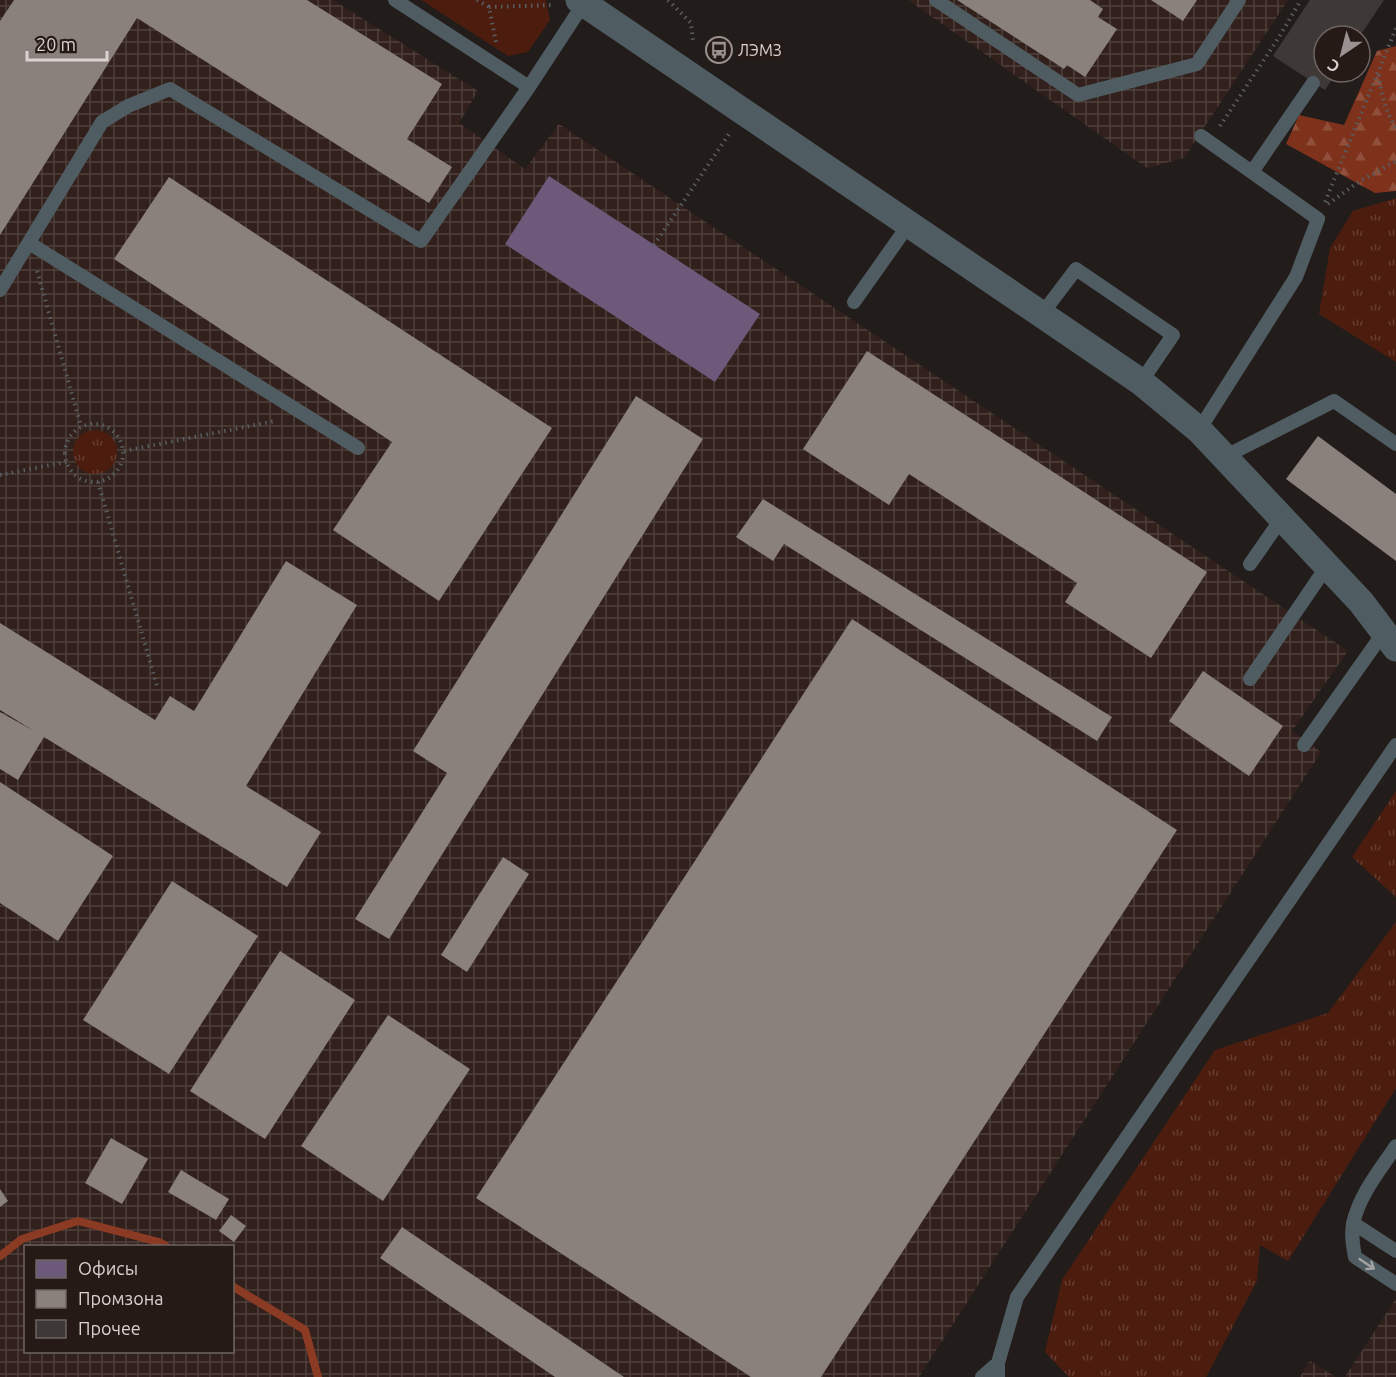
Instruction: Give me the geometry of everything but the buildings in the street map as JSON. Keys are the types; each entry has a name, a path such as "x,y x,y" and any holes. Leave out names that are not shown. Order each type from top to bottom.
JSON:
{"street":[{"path":"583,1 1141,382 1199,430 1361,602 1390,640"}],"lane":[{"path":"395,0 529,87"},
{"path":"936,0 1078,95 1197,64 1239,0"},
{"path":"0,290 102,122 128,106 170,89 421,241 529,87 583,1"},
{"path":"1252,172 1312,84"},
{"path":"1199,430 1296,278 1318,219 1206,139"},
{"path":"854,302 909,224"},
{"path":"29,243 358,448"},
{"path":"1042,314 1076,269 1173,335 1141,382"},
{"path":"1224,457 1334,401 1396,444"},
{"path":"1250,564 1282,518"},
{"path":"1250,679 1327,566"},
{"path":"1304,745 1390,640"},
{"path":"982,1377 998,1370 1017,1297 1396,745"},
{"path":"1396,1146 1364,1194 1352,1229 1355,1257 1396,1284"},
{"path":"1352,1229 1396,1251"}],"path":[{"path":"477,0 489,7 583,1"},
{"path":"668,0 691,23 693,40"},
{"path":"1206,139 1279,38 1300,0"},
{"path":"489,7 502,69"},
{"path":"1396,28 1322,209 1357,183 1396,161"},
{"path":"1378,74 1380,92 1396,129"},
{"path":"654,245 744,112"},
{"path":"29,243 81,426"},
{"path":"124,451 305,415"},
{"path":"100,424 116,434 124,451 121,466 112,477 98,482 78,478 66,462 67,441 81,426 100,424"},
{"path":"0,475 66,462"},
{"path":"98,482 157,686"}],"shaded area":[{"path":"0,0 333,0 478,91 459,123 525,169 559,124 1348,651 1292,731 1321,752 919,1377 0,1377"},
{"path":"908,0 1288,0 1184,158 1147,168"},
{"path":"1396,1298 1396,1377 1345,1377"},
{"path":"1310,1361 1336,1377 1300,1377"}],"green space":[{"path":"421,0 546,0 550,20 528,52 508,56"},
{"path":"1396,46 1396,191 1375,193 1286,144 1299,115 1344,125 1362,84 1372,84 1372,62 1377,51"},
{"path":"1396,198 1396,362 1319,314 1330,248 1353,211"},
{"path":"95,430 111,436 117,452 111,468 95,474 79,468 73,452 79,436"},
{"path":"1396,791 1396,897 1352,857"},
{"path":"1396,922 1396,1088 1288,1261 1260,1245 1257,1281 1206,1377 1069,1377 1045,1352 1062,1280 1215,1050 1328,1013"}],"waterway":[{"path":"0,1256 22,1239 78,1221 164,1245"},
{"path":"234,1287 305,1330 318,1377"}],"place":[{"name":"ЛЭМЗ","path":"719,50"}]}
